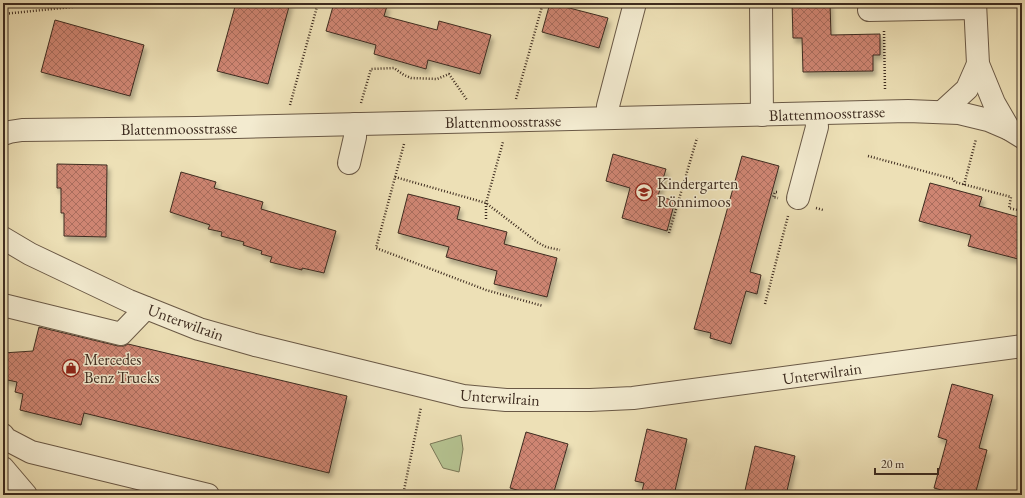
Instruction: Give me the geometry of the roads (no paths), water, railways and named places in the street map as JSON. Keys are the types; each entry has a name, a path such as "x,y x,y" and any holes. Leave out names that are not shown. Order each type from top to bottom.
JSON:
{"street":[{"path":"761,3 762,115"},
{"path":"608,118 608,106 630,4"},
{"path":"877,10 975,6 978,64 994,103 1017,130"},
{"path":"943,111 967,89 978,64"},
{"name":"Blattenmoosstrasse","path":"3,134 22,130 287,126 358,114 608,118 943,111 988,120 1017,130"},
{"path":"349,163 355,137 358,114"},
{"path":"794,204 817,127 816,114"},
{"name":"Unterwilrain","path":"3,238 37,257 146,308 199,329 255,345 463,396 506,400 590,400 633,398 1022,346"},
{"path":"3,305 121,334 146,308"},
{"path":"3,435 6,439 31,452 208,495"},
{"path":"3,468 26,495"}],"place":[{"name":"Kindergarten Rönnimoos","path":"644,192"},
{"name":"Mercedes Benz Trucks","path":"71,368"}]}
